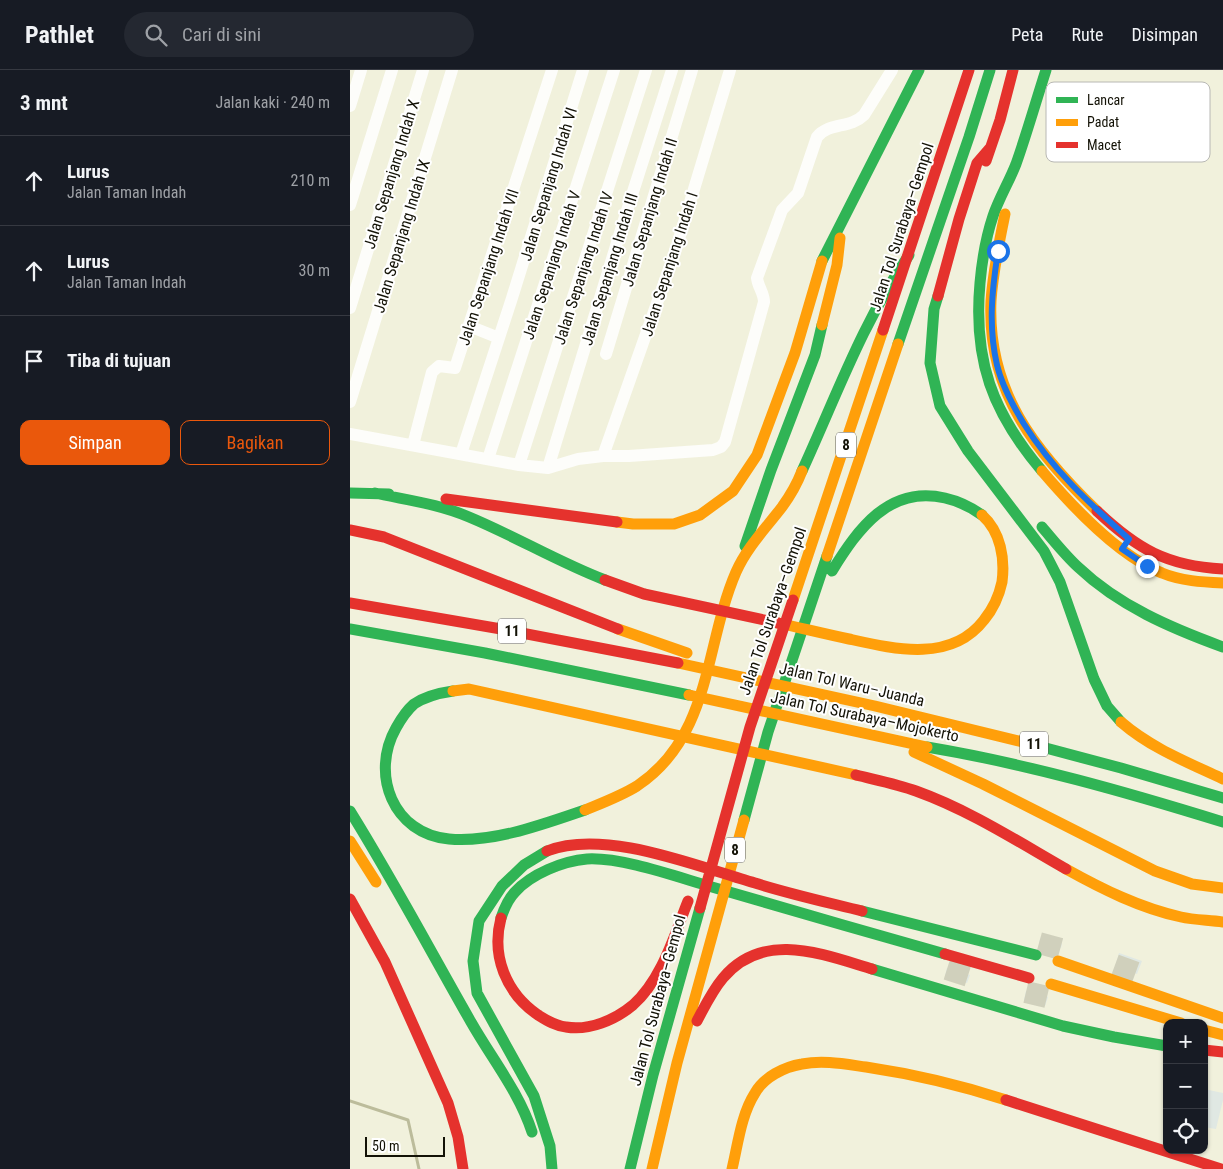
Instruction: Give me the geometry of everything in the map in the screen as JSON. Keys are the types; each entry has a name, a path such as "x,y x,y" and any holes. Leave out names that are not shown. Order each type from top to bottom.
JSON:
{"main road":[{"path":"350,493 375,493 470,502 633,524 674,524 700,515 733,491 757,455 795,353 824,256 920,70"},
{"name":"Jalan Tol Surabaya–Gempol","path":"630,1169 655,1066 750,727 969,70"},
{"name":"Jalan Tol Surabaya–Gempol","path":"652,1169 680,1054 768,732 990,70"},
{"path":"948,392 941,354 945,312 965,225 1013,70"},
{"path":"1046,70 1012,174 994,215 984,251 979,290 980,348 984,371 994,396 1009,424 1045,476 1122,549 1147,566 1162,573 1195,580 1223,583"},
{"path":"990,148 977,163 934,309 930,363 940,406 968,451 1044,551 1060,582 1094,679 1107,706 1116,718 1148,742 1223,779"},
{"path":"1012,174 992,292 994,344 1006,392 1039,447 1057,470 1084,498 1129,539 1145,549 1174,562 1223,570"},
{"path":"842,220 837,265 815,355 771,470 735,573 716,632 698,703 690,725 676,748 659,768 632,789 598,805 554,820 494,836 462,840 442,840 428,835 405,819 396,810 386,783 383,765 392,732 409,709 440,691 469,689 647,729 842,772 915,790 938,799 1084,879 1135,904 1182,919 1223,922"},
{"path":"735,573 742,558 778,513 795,486 861,338 908,254"},
{"path":"955,410 972,437 1020,502 1084,573 1117,598 1161,623 1223,647"},
{"path":"375,493 427,504 467,516 584,572 644,594 692,604 831,636 919,651 953,644 978,629 996,604 1004,580 1002,549 992,524 970,506 945,497 917,494 890,504 865,523 848,545 826,582 797,648"},
{"path":"350,530 384,536 546,602 676,649 809,690"},
{"path":"1122,549 1129,539"},
{"name":"Jalan Tol Waru–Juanda","path":"350,603 493,627 809,690 1061,750 1223,798"},
{"name":"Jalan Tol Surabaya–Mojokerto","path":"350,629 488,653 667,690 888,740 982,757 1085,781 1223,822"},
{"path":"888,740 983,784 1156,871 1192,884 1223,888"},
{"path":"350,811 371,844 477,1032 523,1108 534,1139"},
{"path":"723,819 669,949 653,980 634,1004 608,1021 579,1028 557,1025 536,1013 514,995 502,971 498,945 499,920 511,896 532,878 560,865 587,859 648,869 687,881 754,900 854,928 1030,978"},
{"path":"350,841 384,895"},
{"path":"552,1169 550,1146 534,1096 477,992 473,960 479,922 502,886 524,865 549,850 580,844 616,846 693,864 757,884 1036,954"},
{"path":"350,899 385,962 448,1103 458,1137 463,1169"},
{"path":"883,916 1010,937"},
{"path":"854,928 909,956"},
{"path":"680,1054 708,999 725,974 739,961 763,951 792,949 824,954 1052,1023 1096,1034 1163,1045"},
{"path":"1058,960 1223,1017"},
{"path":"1051,984 1166,1019"},
{"path":"1163,985 1223,1017"},
{"path":"1085,1006 1163,1020"},
{"path":"451,1012 477,1032"},
{"path":"1208,1031 1223,1036"},
{"path":"1208,1050 1223,1052"},
{"path":"732,1169 744,1112 755,1092 765,1081 781,1070 801,1064 828,1062 899,1072 976,1090 1221,1169"}],"street":[{"path":"350,106 361,70"},
{"path":"350,205 392,70"},
{"name":"Jalan Sepanjang Indah X","path":"350,308 422,70"},
{"name":"Jalan Sepanjang Indah IX","path":"350,402 452,70"},
{"name":"Jalan Sepanjang Indah VII","path":"413,445 432,372 439,366 455,368 552,70"},
{"name":"Jalan Sepanjang Indah VI","path":"461,454 583,70"},
{"name":"Jalan Sepanjang Indah V","path":"488,459 614,70"},
{"name":"Jalan Sepanjang Indah IV","path":"519,466 646,70"},
{"name":"Jalan Sepanjang Indah III","path":"548,468 622,222 672,70"},
{"name":"Jalan Sepanjang Indah II","path":"606,354 692,70"},
{"name":"Jalan Sepanjang Indah I","path":"604,456 675,252 730,70"},
{"path":"350,434 519,466 548,468 578,458 713,450 721,447 726,442 764,302 764,297 757,284 757,278 782,210 798,193 816,137 820,132 827,129 859,120 892,70"},
{"path":"469,326 499,338"}],"building":[{"path":"1041,937 1062,943 1061,948 1055,948 1049,952 1039,942"},
{"path":"1119,953 1142,961 1137,974 1115,967"},
{"path":"947,968 970,975 967,983 945,976"},
{"path":"1038,987 1048,997 1045,1006 1024,1000 1026,991 1033,991"},
{"path":"1208,1090 1223,1093 1216,1129 1208,1128"}],"waterway":[{"path":"350,1101 408,1120 419,1169"}],"tunnel":[{"path":"1039,943 1061,949"},
{"path":"1115,965 1137,973"},
{"path":"947,969 969,976"},
{"path":"1026,992 1047,997"}],"traffic: fast":[{"path":"822,261 919,70"},
{"path":"898,344 990,70"},
{"path":"1042,471 1010,428 990,384 983,361 979,311 980,283 986,240 998,203 1016,164 1046,70"},
{"path":"802,471 863,334 892,281 909,255"},
{"path":"938,296 934,309 930,363 940,406 968,451 1044,551 1060,582 1094,679 1107,706 1121,722"},
{"path":"745,546 771,470 815,355 822,325"},
{"path":"350,493 389,494"},
{"path":"375,493 458,513 486,524 605,580"},
{"path":"832,571 864,526 891,504 907,498 925,496 945,498 973,509 982,515"},
{"path":"1042,527 1073,562 1111,593 1165,624 1223,647"},
{"path":"744,820 768,732 827,556"},
{"path":"350,629 485,653 689,695"},
{"path":"453,691 433,695 414,704 400,721 389,746 385,764 387,782 392,799 401,814 413,826 430,835 449,839 483,838 518,831 585,810"},
{"path":"1027,743 1223,798"},
{"path":"927,747 1002,762 1076,780 1223,822"},
{"path":"350,811 471,1022 513,1089 532,1132"},
{"path":"547,851 524,865 502,886 479,921 473,961 477,993 534,1096 550,1146 552,1169"},
{"path":"501,918 513,895 522,885 538,874 568,862 601,859 633,864 945,954"},
{"path":"630,1169 653,1075 700,908"},
{"path":"862,911 1036,955"},
{"path":"872,969 1063,1026 1163,1045"}],"traffic: slow":[{"path":"1005,214 991,301 992,334 997,364 1006,392 1019,418 1035,442 1054,466 1097,511"},
{"path":"822,325 837,265 840,238"},
{"path":"617,522 674,524 700,515 733,491 757,455 795,353 822,261"},
{"path":"793,600 883,330"},
{"path":"827,556 898,344"},
{"path":"585,810 637,786 661,765 680,742 693,716 703,688 726,600 740,563 788,499 802,471"},
{"path":"1042,471 1097,529 1113,543 1146,565 1177,578 1199,582 1223,583"},
{"path":"778,623 866,643 903,649 939,648 955,643 971,634 984,620 995,602 1002,582 1003,564 1000,546 994,529 982,515"},
{"path":"618,629 687,653"},
{"path":"678,663 875,706 1027,743"},
{"path":"453,691 469,689 856,775"},
{"path":"689,695 927,747"},
{"path":"1121,722 1157,747 1223,779"},
{"path":"914,752 983,784 1155,871 1192,884 1223,888"},
{"path":"652,1169 677,1063 744,820"},
{"path":"350,841 376,882"},
{"path":"1066,869 1107,891 1151,909 1186,918 1223,922"},
{"path":"1058,961 1223,1018"},
{"path":"1051,984 1168,1019"},
{"path":"1208,1031 1223,1035"},
{"path":"732,1169 743,1120 755,1093 769,1078 795,1065 826,1062 884,1070 954,1085 1006,1100"}],"traffic: jam":[{"path":"883,330 969,70"},
{"path":"986,161 1000,120 1013,70"},
{"path":"938,296 959,219 977,163 990,148"},
{"path":"446,499 617,522"},
{"path":"1097,511 1126,536 1154,553 1185,564 1223,569"},
{"path":"350,530 384,537 618,629"},
{"path":"605,580 644,594 778,623"},
{"path":"700,908 750,727 793,600"},
{"path":"350,603 501,629 678,663"},
{"path":"856,775 894,784 955,807 1066,869"},
{"path":"547,851 570,845 596,844 651,852 781,891 862,911"},
{"path":"350,899 385,962 448,1103 458,1137 463,1169"},
{"path":"501,918 498,932 500,960 510,985 517,996 538,1015 562,1026 575,1028 593,1026 610,1020 633,1005 643,995 652,983 666,956 688,901"},
{"path":"697,1021 712,993 723,978 739,963 756,954 775,950 794,950 833,957 872,969"},
{"path":"945,954 1029,978"},
{"path":"1208,1050 1223,1052"},
{"path":"1006,1100 1221,1169"}],"route":[{"path":"998,251 992,292 992,311 994,344 1006,392 1039,447 1057,470 1084,498 1129,539 1122,549 1147,566"}]}
